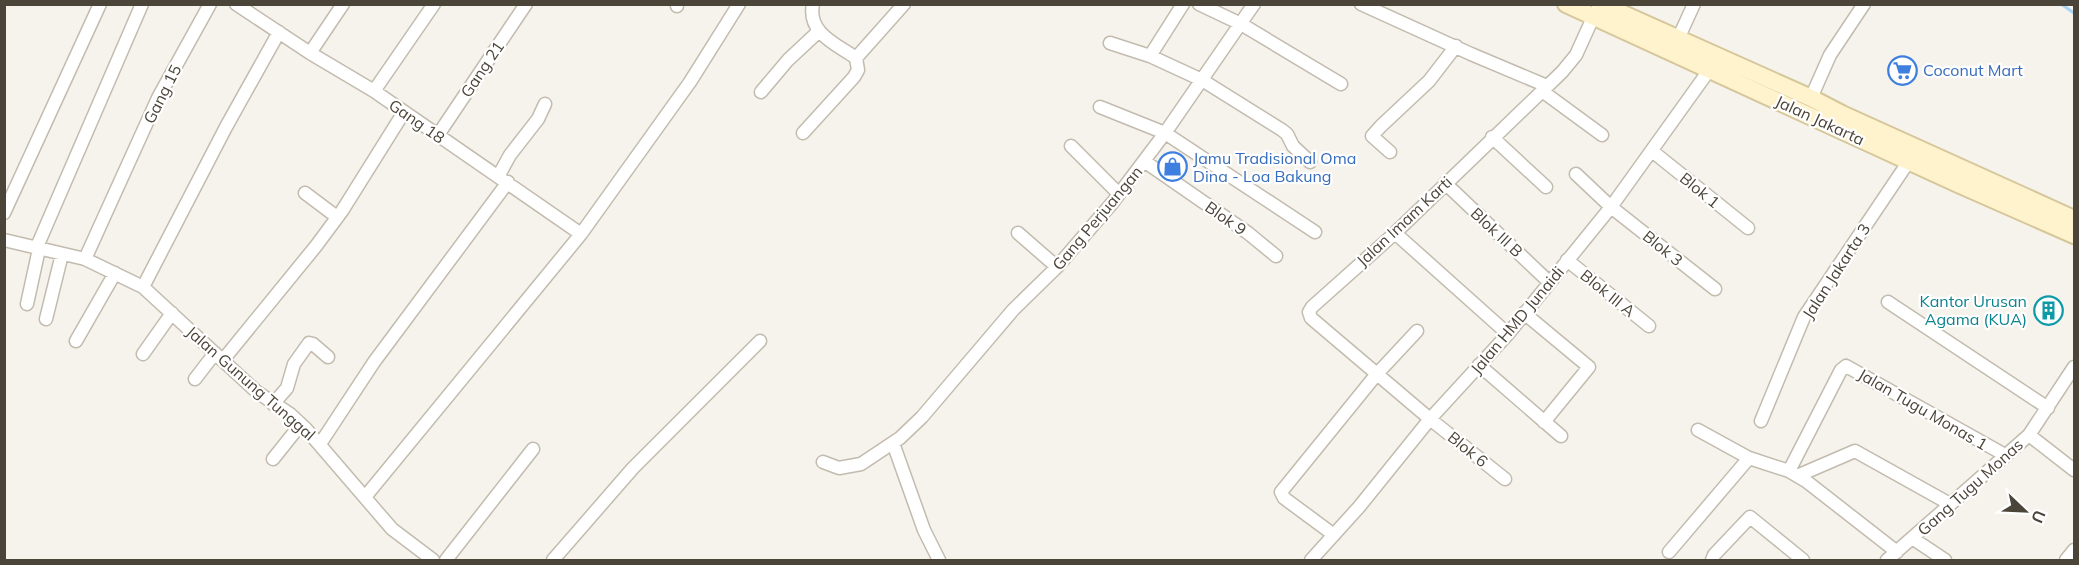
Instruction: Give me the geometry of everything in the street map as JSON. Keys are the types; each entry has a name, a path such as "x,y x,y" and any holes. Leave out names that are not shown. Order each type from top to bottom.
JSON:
{"main road":[{"name":"Jalan Jakarta","path":"1566,4 1598,9 1626,9 1678,39 2074,219"},
{"name":"Jalan Jakarta","path":"1598,9 1710,69 2074,235"}],"street":[{"path":"4,213 100,4"},
{"path":"27,304 37,249 142,4"},
{"name":"Gang 15","path":"85,260 158,98 210,4"},
{"name":"Gang 18","path":"236,4 253,9 279,32 374,91 581,234"},
{"path":"310,53 343,4"},
{"path":"374,91 434,4"},
{"name":"Gang 21","path":"438,135 526,4"},
{"path":"365,497 581,234 642,151 739,4"},
{"path":"803,133 858,70 856,58 818,32 812,18 813,4"},
{"path":"856,58 904,4"},
{"path":"1150,56 1183,4"},
{"path":"1199,4 1241,24 1341,84"},
{"name":"Gang Perjuangan","path":"823,462 839,468 861,464 893,443 922,417 1013,310 1057,267 1119,194 1165,134 1254,4"},
{"path":"1361,4 1545,88 1602,135"},
{"path":"1678,39 1694,4"},
{"path":"1811,98 1830,55 1863,4"},
{"name":"Jalan Imam Karti","path":"1430,419 1311,318 1309,312 1545,88 1576,55 1598,9"},
{"path":"143,286 279,32"},
{"path":"761,92 788,60 818,32"},
{"path":"1110,43 1150,56 1202,80 1282,130 1287,134 1293,146 1310,162"},
{"path":"1389,152 1372,136 1429,81 1455,46"},
{"name":"Jalan HMD Junaidi","path":"1311,561 1430,419 1508,334 1611,207 1710,69"},
{"path":"320,444 374,362 503,178 510,155 538,119 544,104"},
{"path":"1100,107 1165,134 1315,232"},
{"path":"195,380 273,301 337,217 404,112"},
{"path":"1492,137 1546,187"},
{"path":"1071,146 1119,194"},
{"name":"Blok 1","path":"1652,151 1748,228"},
{"name":"Blok 9","path":"1144,161 1276,256"},
{"name":"Jalan Jakarta 3","path":"1761,421 1804,317 1909,161"},
{"name":"Blok 3","path":"1576,174 1611,207 1714,289"},
{"name":"Blok III B","path":"1445,183 1549,282"},
{"path":"305,193 337,217"},
{"path":"1395,232 1508,334"},
{"path":"1018,233 1057,267"},
{"name":"Jalan Gunung Tunggal","path":"4,240 85,260 143,286 257,392 301,424 392,529 433,561"},
{"path":"46,319 62,254"},
{"name":"Blok III A","path":"1567,260 1649,326"},
{"path":"76,341 115,273"},
{"path":"1887,302 2048,408"},
{"path":"143,354 172,313"},
{"path":"1524,313 1589,367 1544,422"},
{"path":"1334,535 1284,498 1281,492 1376,375 1417,331"},
{"path":"553,561 633,468 760,341"},
{"path":"273,404 287,388 294,364 309,343 328,357"},
{"path":"1479,365 1561,436"},
{"name":"Jalan Tugu Monas 1","path":"1793,473 1844,367 1849,367 2005,455"},
{"name":"Gang Tugu Monas","path":"1887,561 2029,435 2074,367"},
{"name":"Blok 6","path":"1430,419 1505,479"},
{"path":"273,459 301,424"},
{"path":"1698,430 1749,458 1793,473 1897,552"},
{"path":"2029,435 2073,467"},
{"path":"893,443 924,530 939,561"},
{"path":"446,561 533,449"},
{"path":"1793,473 1855,451 1950,504"},
{"path":"1669,552 1749,458"},
{"path":"1712,561 1714,555 1750,517 1803,561"},
{"path":"1912,538 1945,561"},
{"path":"2066,561 2074,550"}],"waterway":[{"path":"2061,4 2074,13"}],"place":[{"name":"Coconut Mart","path":"1902,70"},
{"name":"Jamu Tradisional Oma Dina - Loa Bakung","path":"1172,167"},
{"name":"Kantor Urusan Agama (KUA)","path":"2048,310"}]}
